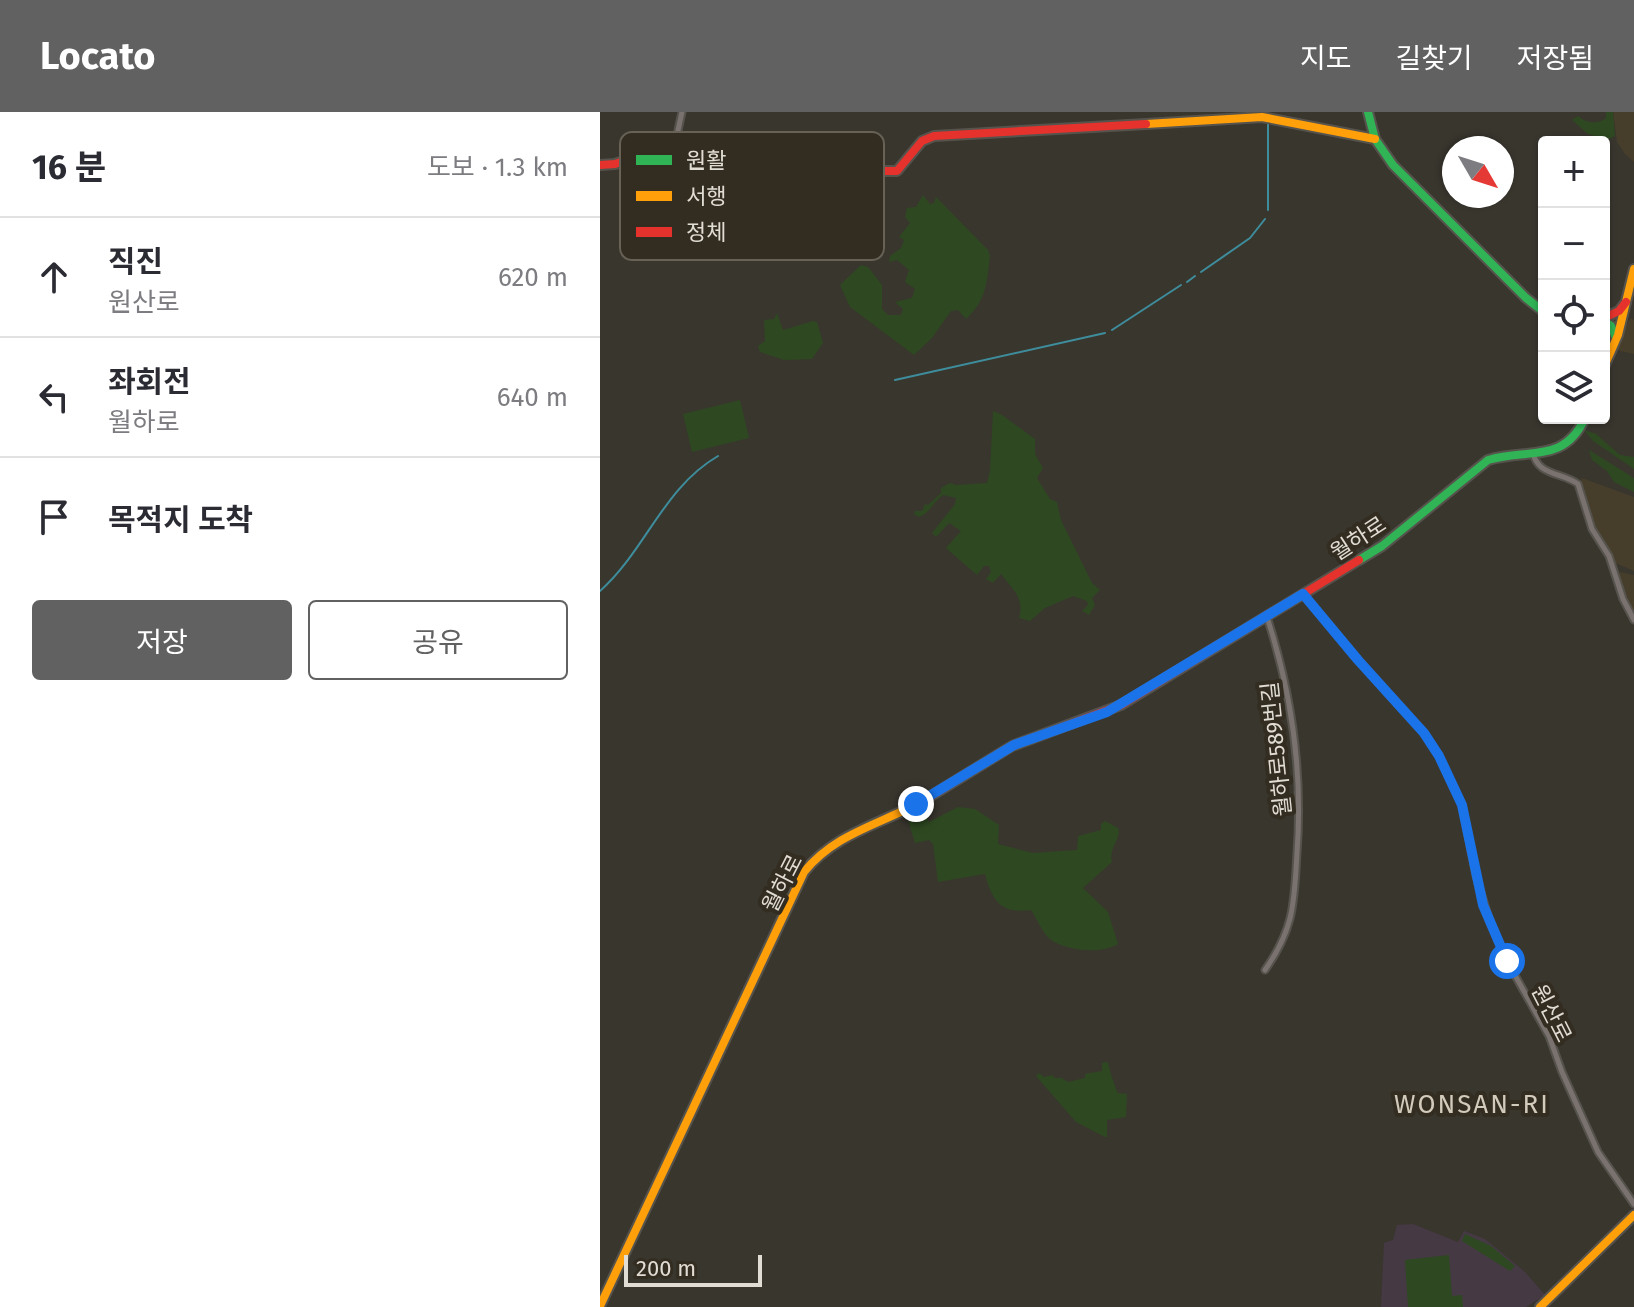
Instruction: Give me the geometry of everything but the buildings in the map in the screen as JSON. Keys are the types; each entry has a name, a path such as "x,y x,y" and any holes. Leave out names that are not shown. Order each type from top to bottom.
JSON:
{"street":[{"path":"677,132 682,112"},
{"path":"1368,112 1375,139 1408,181 1538,307"},
{"path":"884,171 897,171 925,139 939,136 1262,117 1375,139"},
{"path":"600,165 620,162"},
{"path":"1610,354 1623,319 1634,269"},
{"path":"1610,316 1628,301"},
{"path":"1610,319 1623,319"},
{"path":"1610,325 1616,341"},
{"name":"월하로","path":"600,1306 804,872 819,852 866,825 916,804 1005,749 1107,712 1392,540 1488,460 1565,447 1577,437 1582,424"},
{"path":"1533,453 1536,463 1544,470 1578,484 1592,529 1609,556 1626,607 1634,620"},
{"name":"원산로","path":"1303,594 1424,733 1439,756 1462,805 1476,876 1490,922 1507,961 1549,1036 1598,1152 1634,1204"},
{"name":"월하로589번길","path":"1265,970 1284,939 1294,907 1301,801 1289,696 1267,617"},
{"path":"1532,1307 1543,1304 1634,1215"}],"shaded area":[{"path":"1613,112 1634,112 1634,162 1617,142"},
{"path":"1630,318 1634,320 1634,354 1616,347"},
{"path":"1582,478 1634,497 1634,571 1615,563 1594,528 1580,484"},
{"path":"1617,574 1634,575 1634,617"},
{"path":"1413,1224 1458,1242 1464,1231 1485,1239 1525,1272 1545,1295 1526,1307 1381,1307 1384,1243 1393,1240 1397,1225"}],"green space":[{"path":"1606,112 1613,112 1615,136 1610,138 1610,136 1588,134 1572,120 1578,116 1588,122 1606,118"},
{"path":"923,195 930,204 936,197 988,250 990,256 984,291 973,312 966,319 958,310 951,311 932,338 914,355 850,307 840,285 861,265 868,267 882,285 882,309 888,315 901,315 903,309 895,302 912,298 915,289 905,282 909,270 897,260 889,262 890,256 901,248 904,240 899,237 910,223 905,217 907,208 916,207"},
{"path":"777,313 783,330 817,322 823,343 812,359 784,360 760,352 758,346 765,341 764,320 774,319"},
{"path":"740,400 749,438 692,452 683,414"},
{"path":"993,411 1035,439 1035,454 1043,468 1037,478 1050,499 1057,502 1061,520 1092,583 1100,590 1092,598 1095,605 1089,615 1082,611 1088,605 1087,601 1073,596 1045,608 1030,621 1019,618 1019,599 1001,574 993,583 986,579 991,572 989,566 984,566 977,575 946,548 961,531 949,523 936,537 932,533 955,504 956,498 943,495 923,515 919,517 914,514 915,511 922,511 925,504 928,505 941,493 941,488 950,483 987,483"},
{"path":"1584,430 1596,434 1620,455 1634,457 1634,469 1593,441"},
{"path":"1589,450 1634,478 1634,492 1614,482 1607,471 1592,460"},
{"path":"958,807 975,809 999,825 998,844 1033,853 1077,850 1078,836 1101,830 1101,824 1105,821 1118,828 1112,862 1083,888 1108,912 1118,944 1086,950 1054,942 1031,910 1012,910 999,904 985,874 938,882 933,844 929,840 915,843 907,817 923,809 929,822"},
{"path":"1108,1062 1118,1093 1127,1094 1126,1117 1107,1120 1105,1137 1076,1122 1036,1076 1039,1073 1044,1077 1053,1075 1068,1082 1102,1071 1102,1063"},
{"path":"1465,1234 1491,1246 1515,1266 1510,1271 1462,1241"},
{"path":"1449,1255 1452,1296 1462,1295 1463,1307 1408,1307 1405,1260"}],"waterway":[{"path":"1268,121 1268,210"},
{"path":"1201,272 1250,238 1265,219"},
{"path":"1187,282 1195,276"},
{"path":"1112,330 1181,285"},
{"path":"895,380 1105,333"},
{"path":"600,591 616,575 683,485 718,456"}],"traffic: fast":[{"path":"1368,112 1375,139 1393,165 1538,307"},
{"path":"1610,325 1616,338"},
{"path":"1359,560 1382,546 1488,460 1556,448 1567,442 1581,424"}],"traffic: slow":[{"path":"1146,124 1262,117 1375,139"},
{"path":"1610,353 1618,335 1634,269"},
{"path":"600,1306 804,872 817,858 845,838 926,799"},
{"path":"1540,1307 1634,1215"}],"traffic: jam":[{"path":"884,171 897,171 922,141 934,136 1146,124"},
{"path":"600,165 620,162"},
{"path":"1610,315 1619,311 1626,302"},
{"path":"926,799 1012,746 1121,705 1359,560"}],"district":[{"name":"WONSAN-RI","path":"1472,1104"}],"route":[{"path":"916,804 1014,745 1107,712 1303,594 1424,733 1439,756 1462,805 1483,905 1507,961"}]}
